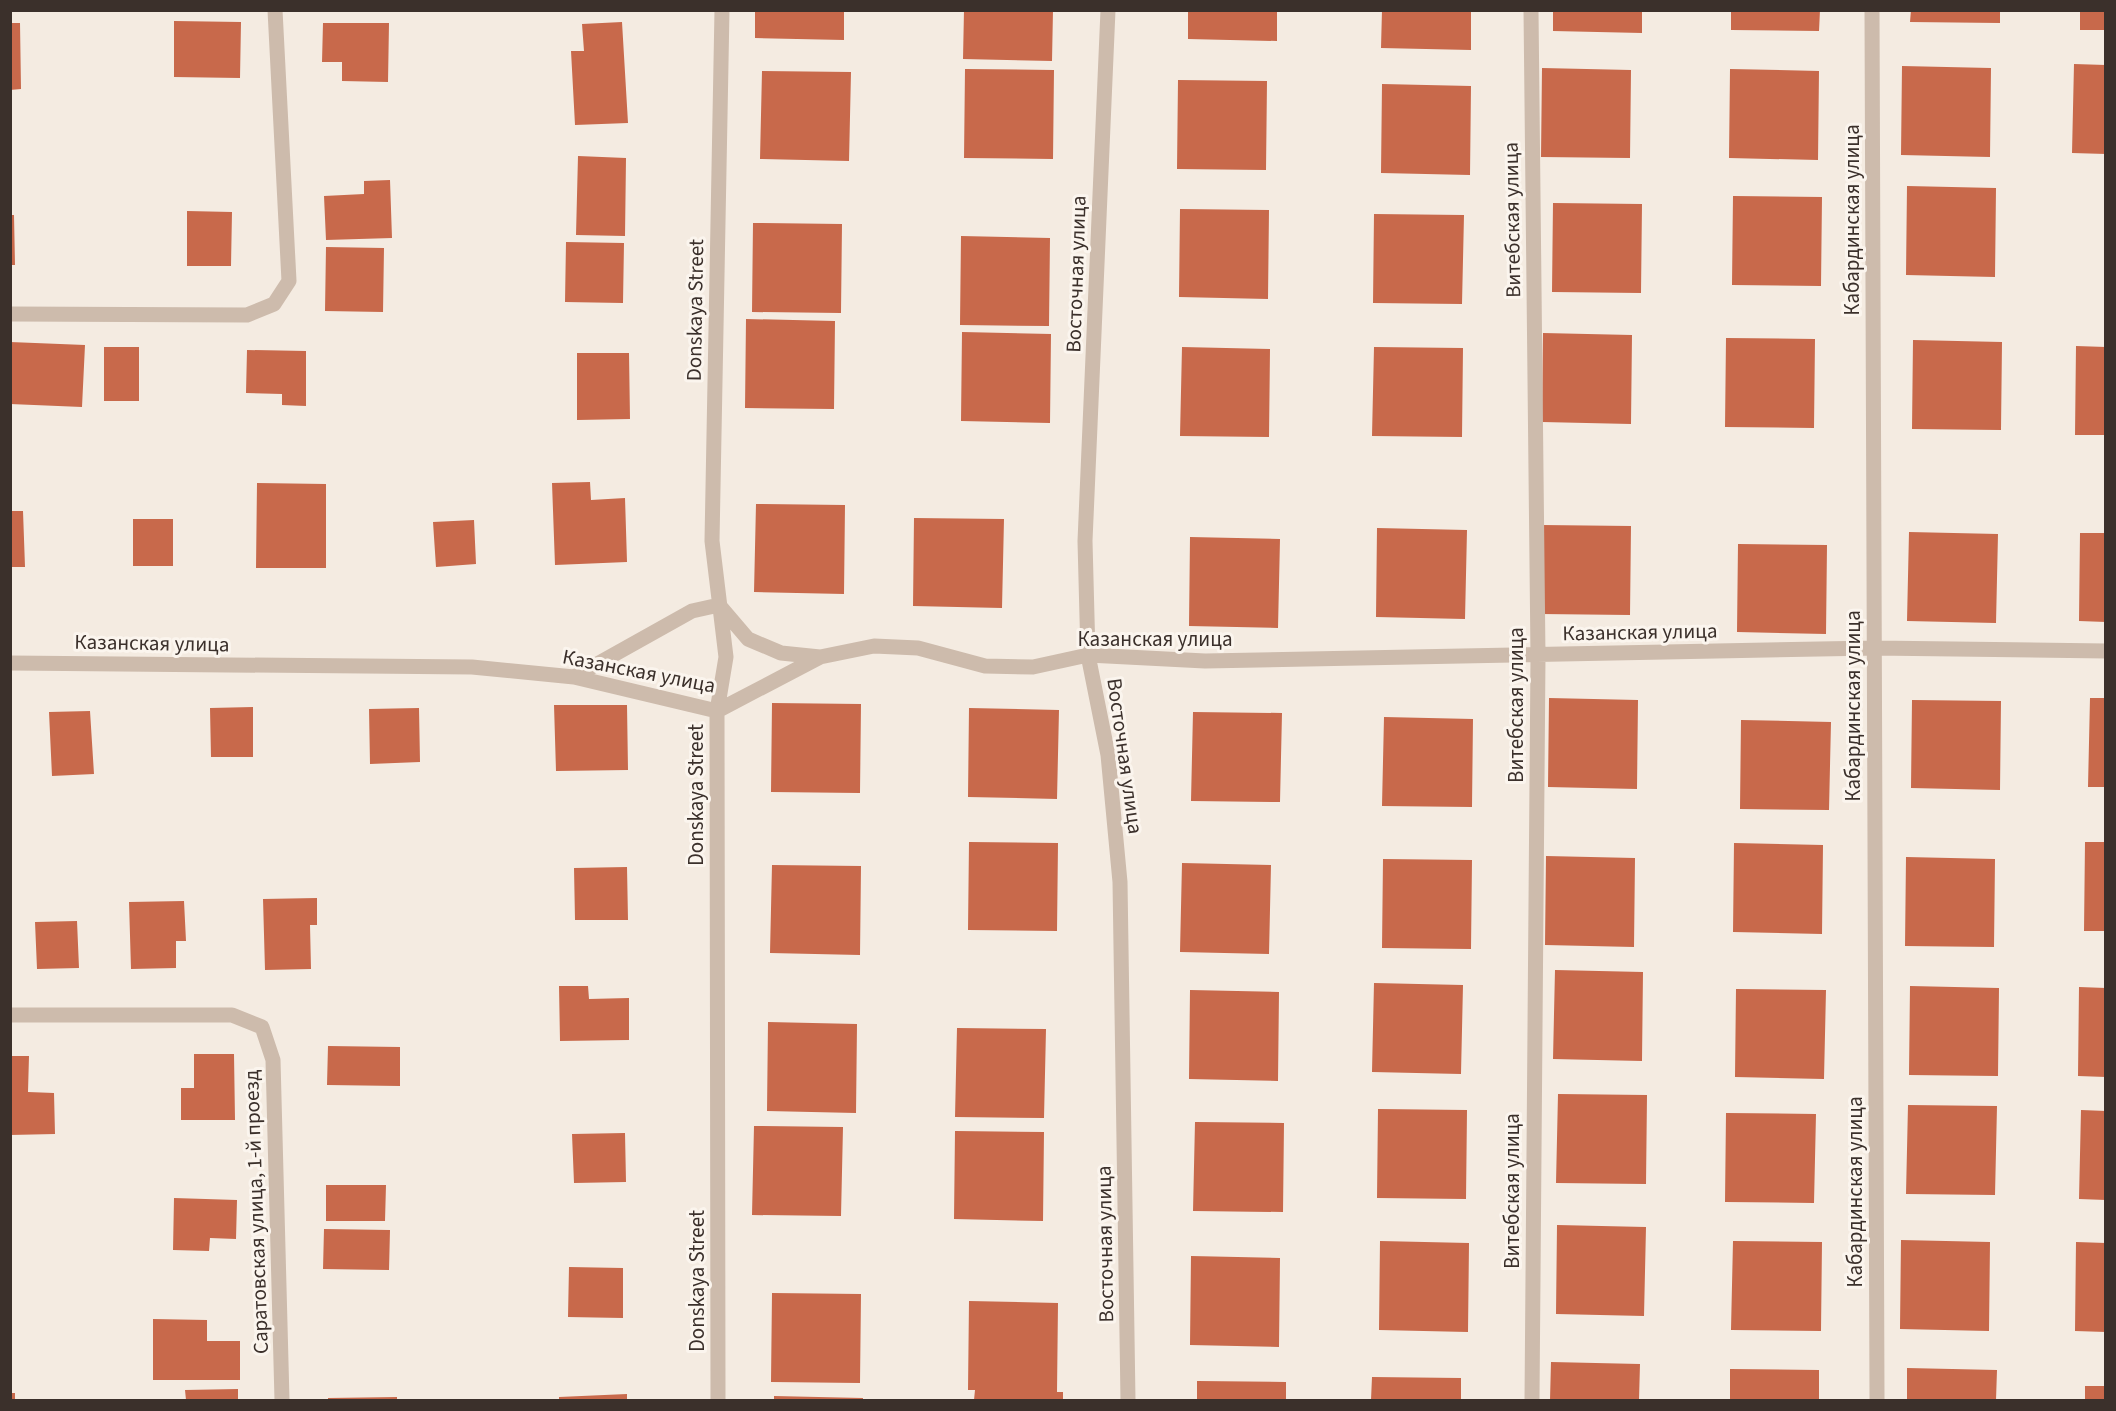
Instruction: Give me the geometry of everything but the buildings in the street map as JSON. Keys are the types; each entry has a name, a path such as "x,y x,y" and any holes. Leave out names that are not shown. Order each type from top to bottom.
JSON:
{"street":[{"path":"10,314 248,315 274,304 289,281 275,10"},
{"name":"Donskaya Street","path":"718,1401 717,711 726,657 712,541 722,10"},
{"name":"Восточная улица","path":"1108,10 1085,541 1088,655 1108,755 1120,882 1128,1401"},
{"name":"Витебская улица","path":"1531,10 1538,656 1532,1401"},
{"name":"Кабардинская улица","path":"1872,10 1877,1401"},
{"path":"574,677 692,611 719,605 748,639 781,653 820,657"},
{"name":"Казанская улица","path":"10,663 472,667 574,677 717,711 820,657 874,646 918,648 985,666 1033,667 1088,655 1205,661 1874,648 2106,651"},
{"name":"Саратовская улица, 1-й проезд","path":"10,1015 232,1015 262,1027 273,1060 282,1401"}]}
